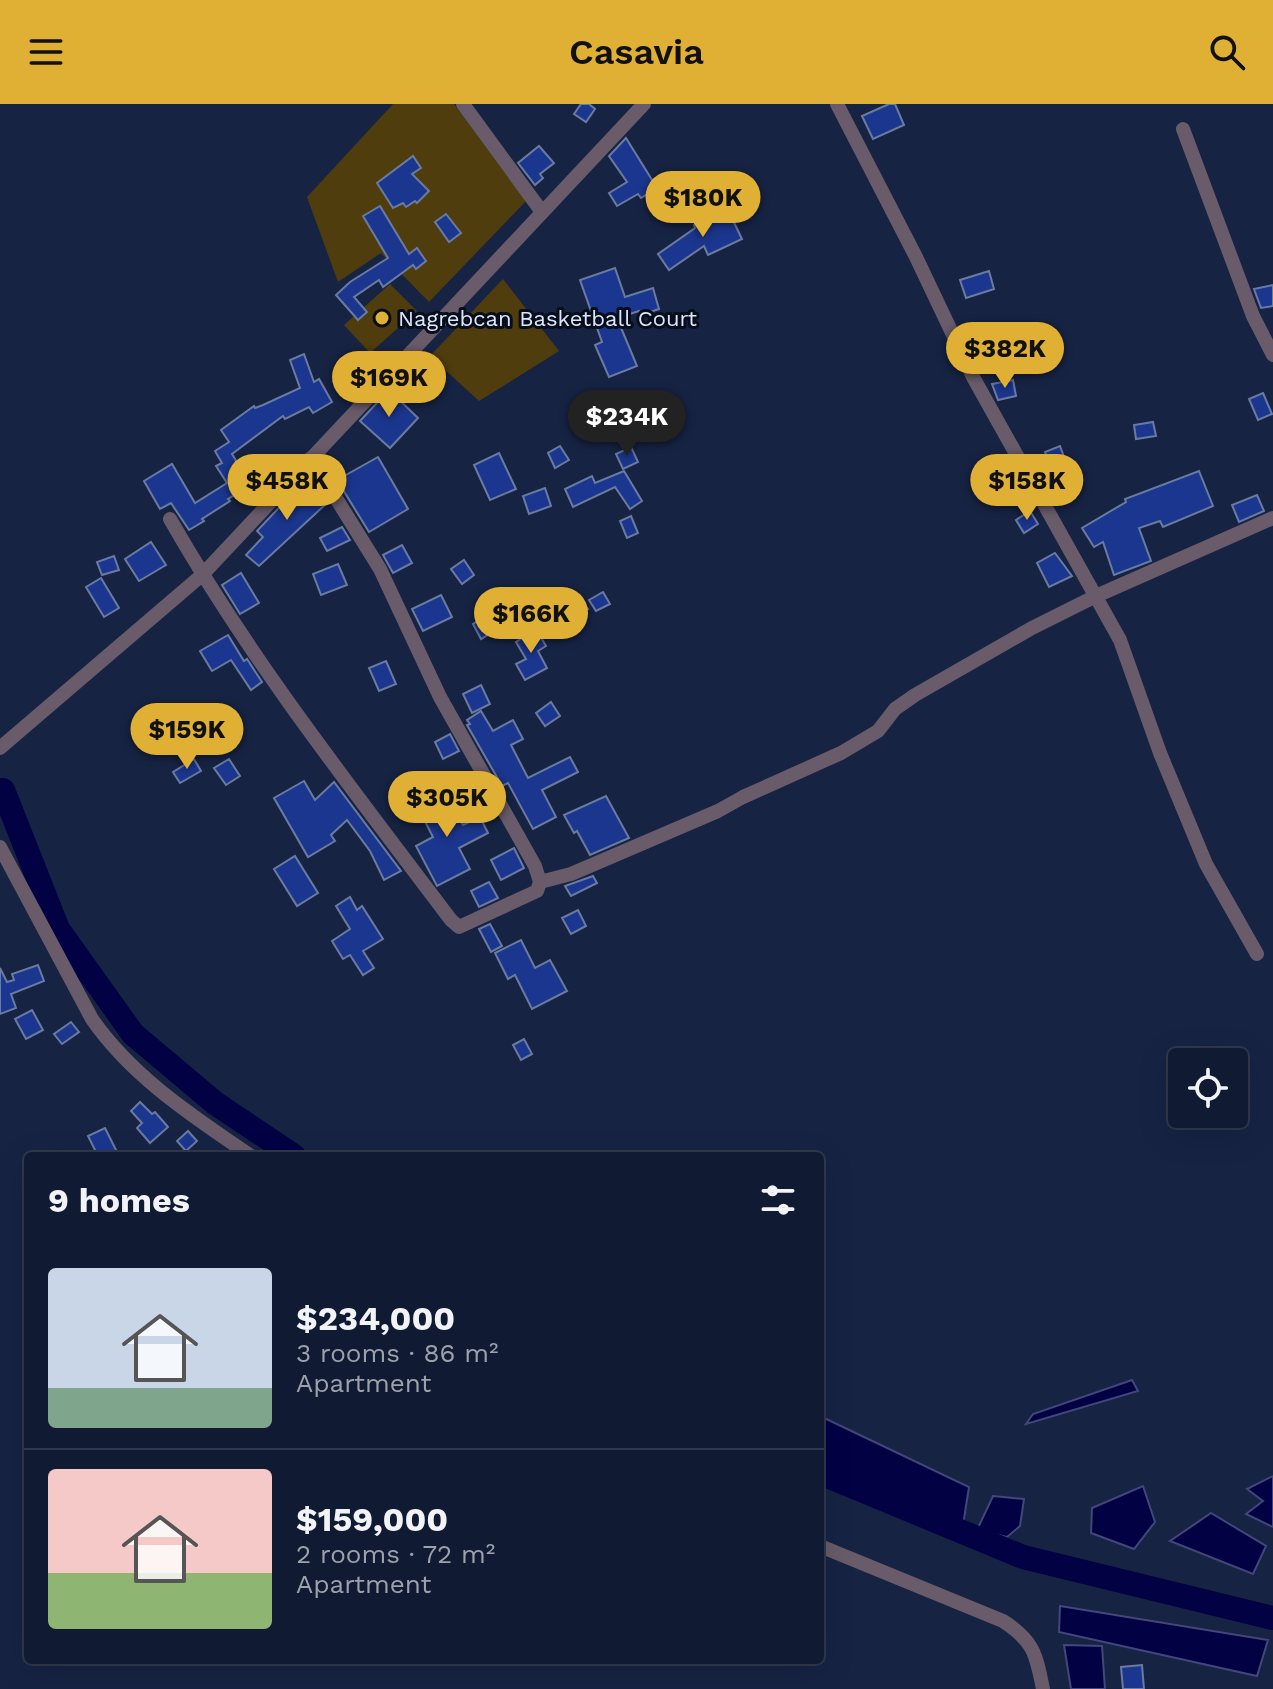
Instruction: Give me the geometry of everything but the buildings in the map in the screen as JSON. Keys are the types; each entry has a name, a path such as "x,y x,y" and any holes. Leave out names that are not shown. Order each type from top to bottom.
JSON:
{"street":[{"path":"463,104 542,212"},
{"path":"0,748 202,575 644,104"},
{"path":"837,104 916,257 973,377 1120,640 1160,753 1206,864 1257,954"},
{"path":"1183,129 1253,316 1273,355"},
{"path":"170,519 202,575 289,702 459,927 537,891 540,882 535,866 440,697 380,569 311,458"},
{"path":"540,882 571,874 718,811 841,753 878,731 895,709 915,695 1032,628 1096,596 1273,518"},
{"path":"0,847 92,1019 108,1043 147,1080 246,1152"},
{"path":"824,1548 1003,1621 1029,1640 1037,1659 1043,1689"}],"shaded area":[{"path":"393,104 454,104 526,201 429,302 381,253 338,282 307,197"},
{"path":"503,279 559,351 479,401 430,356"},
{"path":"390,284 417,311 370,353 344,325"},
{"path":"1132,1380 1138,1391 1026,1424 1033,1414"},
{"path":"824,1418 969,1487 963,1525 824,1466"},
{"path":"1273,1476 1273,1527 1246,1514 1263,1501 1247,1489"},
{"path":"1143,1486 1155,1522 1134,1549 1091,1533 1092,1508"},
{"path":"993,1496 1024,1499 1020,1526 1007,1537 977,1530"},
{"path":"1211,1513 1266,1546 1253,1574 1170,1541"},
{"path":"1060,1606 1268,1640 1257,1676 1059,1632"},
{"path":"1064,1645 1102,1646 1105,1689 1071,1689"}],"waterway":[{"path":"3,790 58,929 133,1034 215,1103 288,1152"},
{"path":"824,1475 1023,1557 1273,1618"}],"place":[{"name":"Nagrebcan Basketball Court","path":"382,318"}]}
